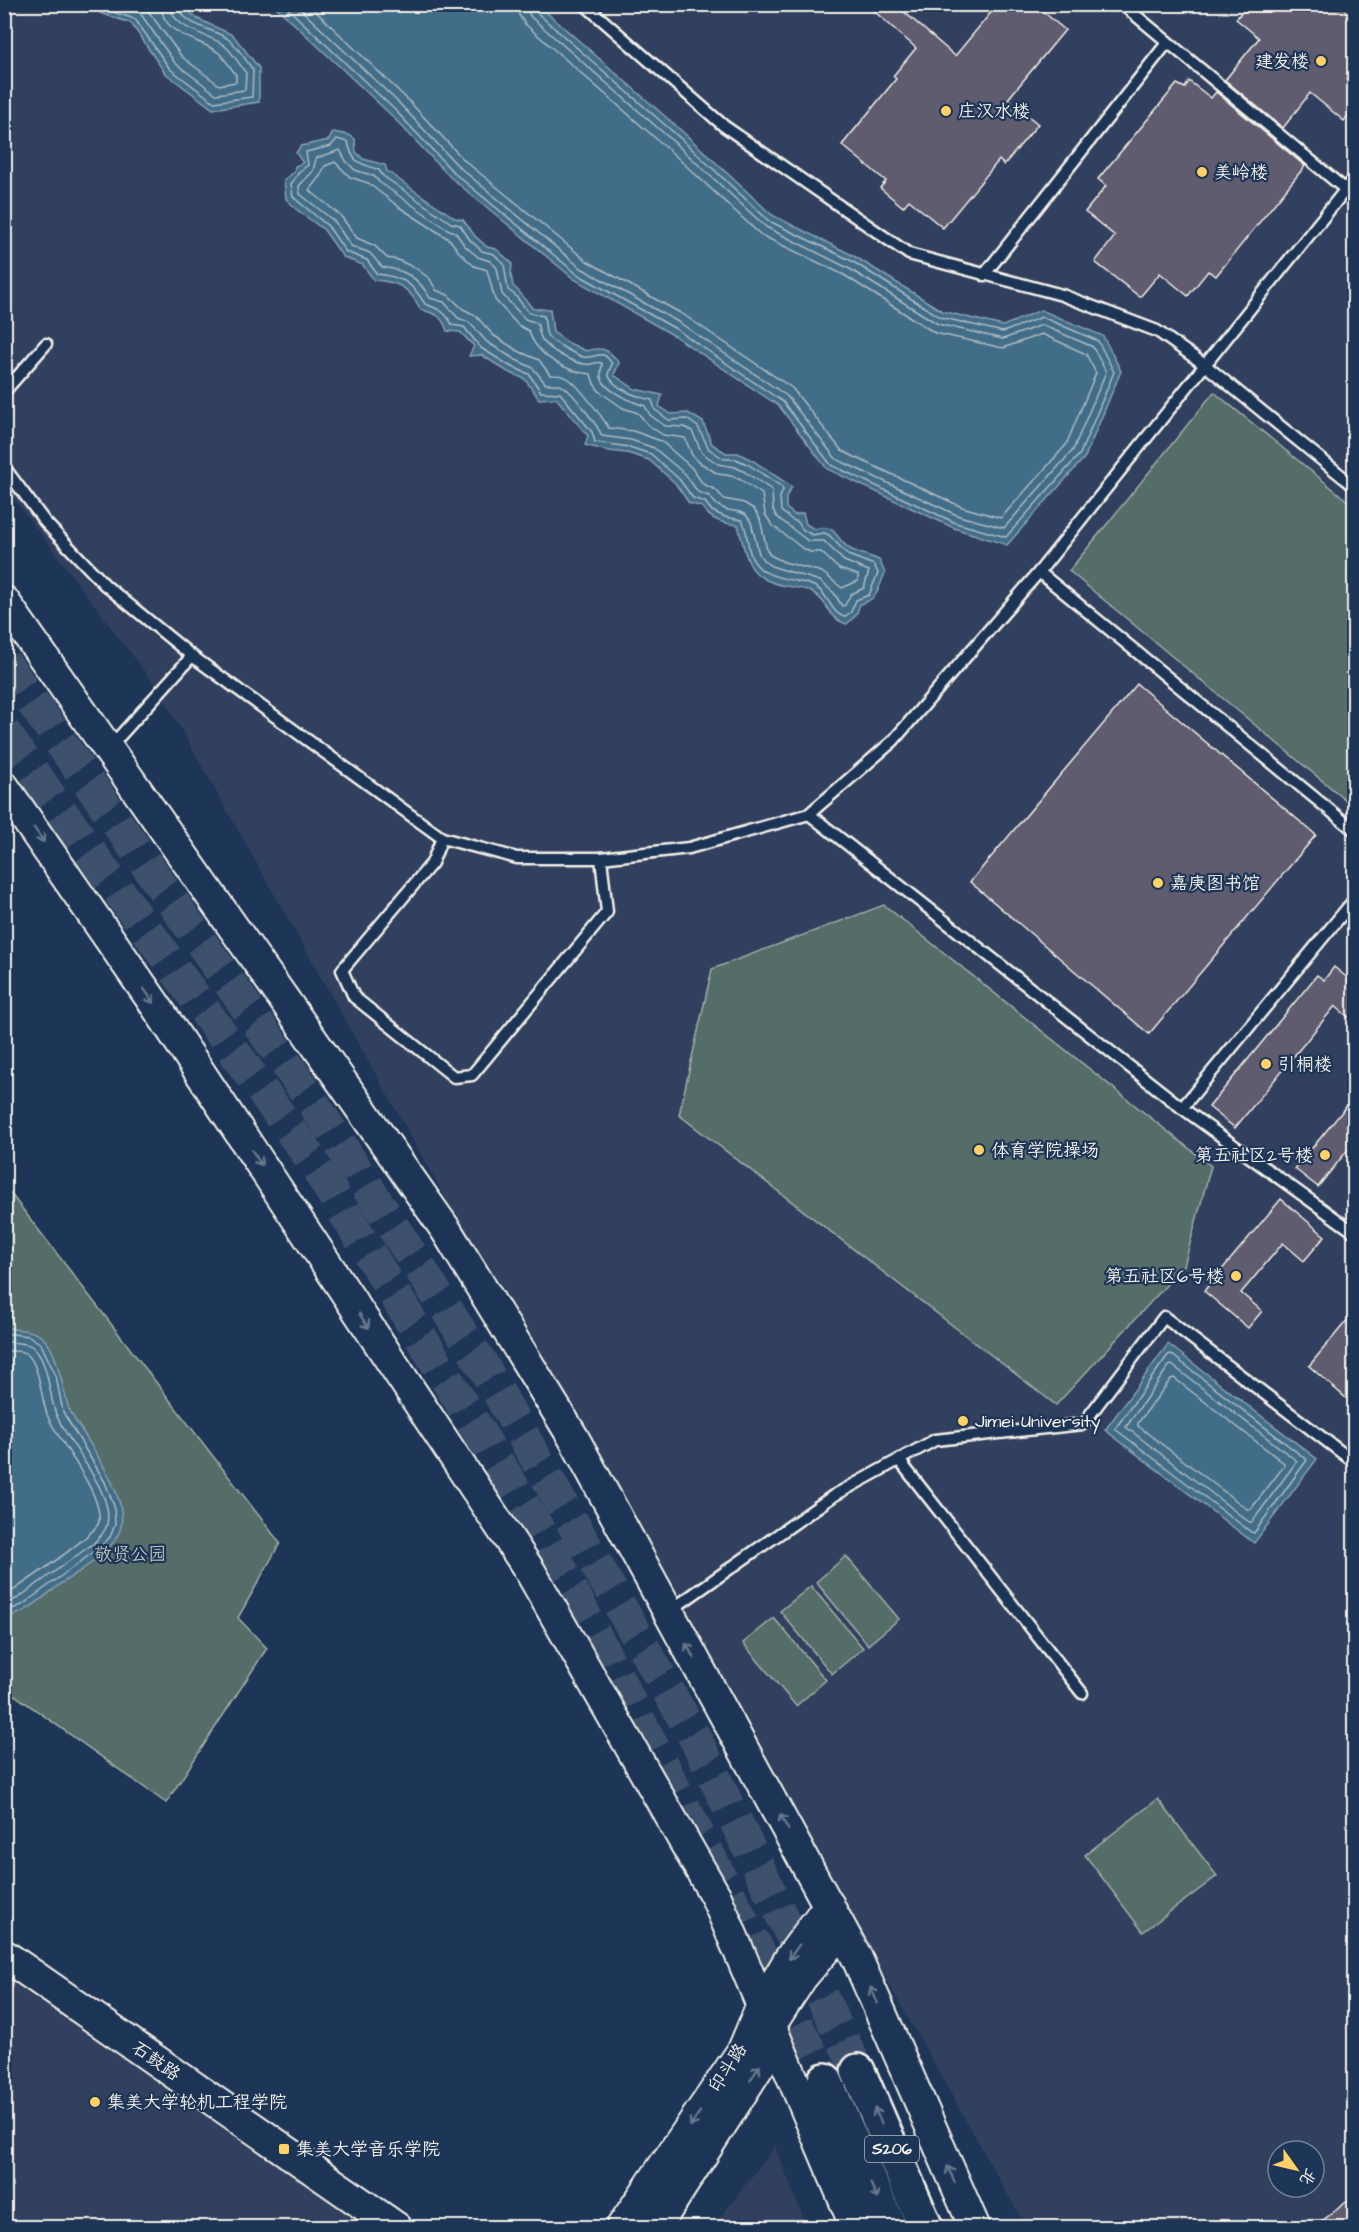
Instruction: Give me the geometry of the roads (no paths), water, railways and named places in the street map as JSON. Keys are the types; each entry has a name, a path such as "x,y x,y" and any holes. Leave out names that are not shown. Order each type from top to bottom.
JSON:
{"highway":[{"name":"S206","path":"858,2071 926,2228"},
{"name":"S206","path":"825,2080 890,2228"}],"main road":[{"path":"4,601 446,1230 573,1437 856,1956 975,2228"},
{"path":"4,788 156,1006 530,1571 716,1897 856,2228"},
{"name":"印斗路","path":"621,2228 766,2015 802,1977 835,1918"},
{"name":"石鼓路","path":"4,1955 397,2228"},
{"name":"印斗路","path":"655,2228 761,2063 766,2015"}],"lane":[{"path":"584,4 724,126 909,254 1062,295 1157,331 1205,365 1354,486"},
{"path":"1122,4 1346,190"},
{"path":"984,275 1167,43"},
{"path":"4,467 45,522 105,585 192,656 442,838 517,858 601,858 689,848 809,814 893,741 1039,572 1354,179"},
{"path":"4,392 46,344"},
{"path":"1039,572 1354,830"},
{"path":"109,748 192,656"},
{"path":"809,814 1182,1108 1354,1232"},
{"path":"442,838 432,862 342,970 354,997 454,1077 471,1075 607,912 601,858"},
{"path":"1182,1108 1354,900"},
{"path":"668,1611 833,1497 935,1440 1083,1424 1164,1317 1354,1462"},
{"path":"899,1460 1082,1693"}],"water":[{"path":"94,5 181,5 198,19 233,35 259,68 259,102 213,109 165,73 131,23 100,13"},
{"path":"274,5 538,5 684,133 772,215 854,256 942,311 1003,326 1041,310 1103,336 1121,371 1085,457 1007,545 954,528 827,469 779,406 673,335 574,279 450,177 390,114"},
{"path":"333,132 349,135 355,139 356,152 363,159 385,165 387,171 412,189 455,218 463,220 487,247 496,249 512,263 513,286 533,309 550,309 553,332 586,351 601,349 609,352 619,363 614,375 635,389 662,395 659,406 671,414 688,413 703,422 712,444 726,453 738,453 752,460 792,487 786,497 786,508 795,515 803,513 806,524 814,529 828,528 852,550 879,560 885,573 875,596 860,604 856,615 847,624 835,618 823,601 813,593 781,585 760,576 749,563 738,525 718,520 702,507 689,503 675,483 649,460 585,445 588,436 556,398 539,399 525,379 508,372 482,355 469,356 474,346 460,332 447,331 441,319 421,310 412,296 402,287 390,282 374,280 363,265 343,257 324,230 286,199 284,180 294,172 295,166 303,163 296,153 301,146 329,140"},
{"path":"4,1327 34,1333 48,1343 56,1360 69,1410 110,1478 122,1515 118,1535 96,1560 25,1610 4,1617"},
{"path":"1168,1344 1317,1459 1254,1543 1105,1430"}],"tunnel":[{"path":"4,662 306,1092 485,1369 695,1738 858,2071"},
{"path":"4,732 314,1163 549,1546 825,2080"}],"place":[{"name":"建发楼","path":"1321,61"},
{"name":"庄汉水楼","path":"946,111"},
{"name":"美岭楼","path":"1202,172"},
{"name":"嘉庚图书馆","path":"1158,883"},
{"name":"引桐楼","path":"1266,1064"},
{"name":"体育学院操场","path":"979,1150"},
{"name":"第五社区2号楼","path":"1325,1155"},
{"name":"第五社区6号楼","path":"1236,1276"},
{"name":"Jimei University","path":"963,1421"},
{"name":"集美大学轮机工程学院","path":"95,2102"},
{"name":"集美大学音乐学院","path":"284,2149"}],"park label":[{"name":"敬贤公园","path":"130,1554"}]}
